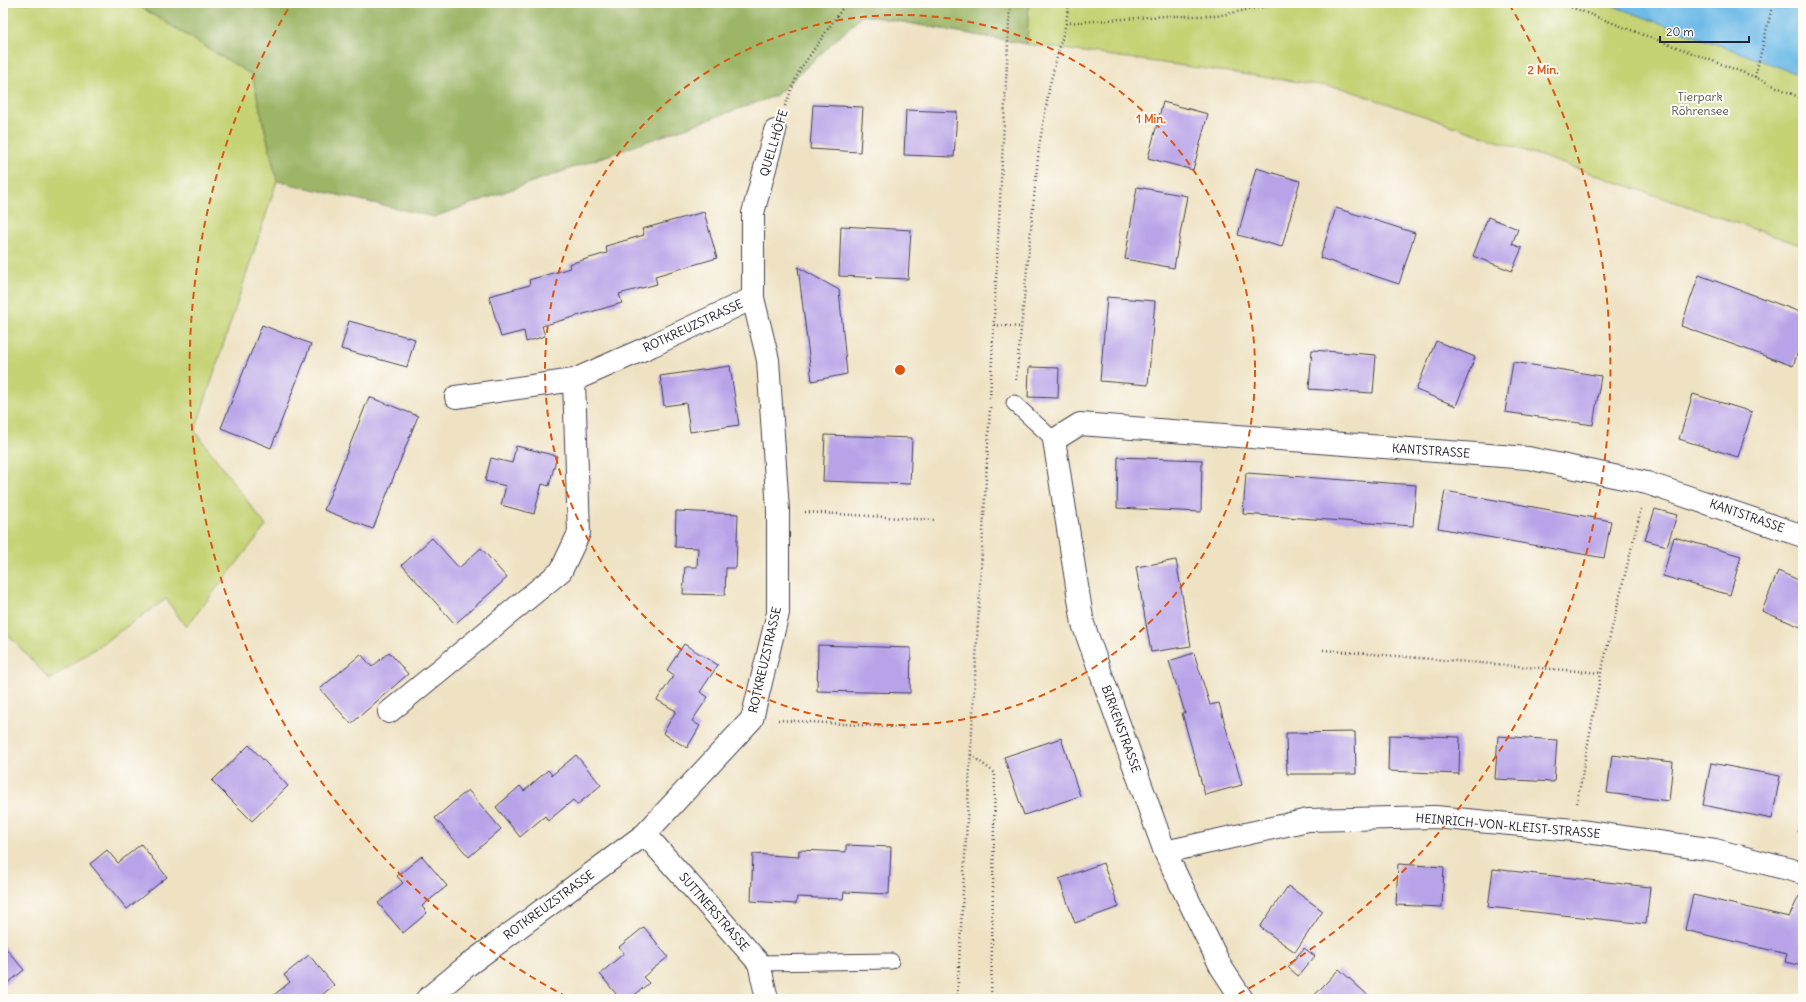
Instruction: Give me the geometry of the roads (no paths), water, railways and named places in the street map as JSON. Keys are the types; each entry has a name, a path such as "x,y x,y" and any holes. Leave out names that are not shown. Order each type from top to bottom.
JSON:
{"street":[{"name":"QUELLHÖFE","path":"753,298 753,213 775,131"},
{"name":"ROTKREUZSTRASSE","path":"427,999 468,965 645,834 752,719 778,613 778,510 768,360 753,298 574,380 456,397"},
{"path":"389,712 561,571 579,534 574,380"},
{"name":"KANTSTRASSE","path":"1054,440 1080,424 1528,458 1647,483 1803,536"},
{"name":"BIRKENSTRASSE","path":"1054,440 1083,624 1165,852 1221,967 1242,999"},
{"name":"HEINRICH-VON-KLEIST-STRASSE","path":"1165,852 1308,820 1435,817 1573,830 1716,850 1803,873"},
{"name":"SUTTNERSTRASSE","path":"645,834 759,963 767,999"}],"lane":[{"path":"1014,402 1054,440"},
{"path":"759,963 891,961"}],"water":[{"path":"1605,3 1764,3 1772,9 1803,7 1803,76"}],"park label":[{"name":"Tierpark Röhrensee","path":"1700,104"}]}
